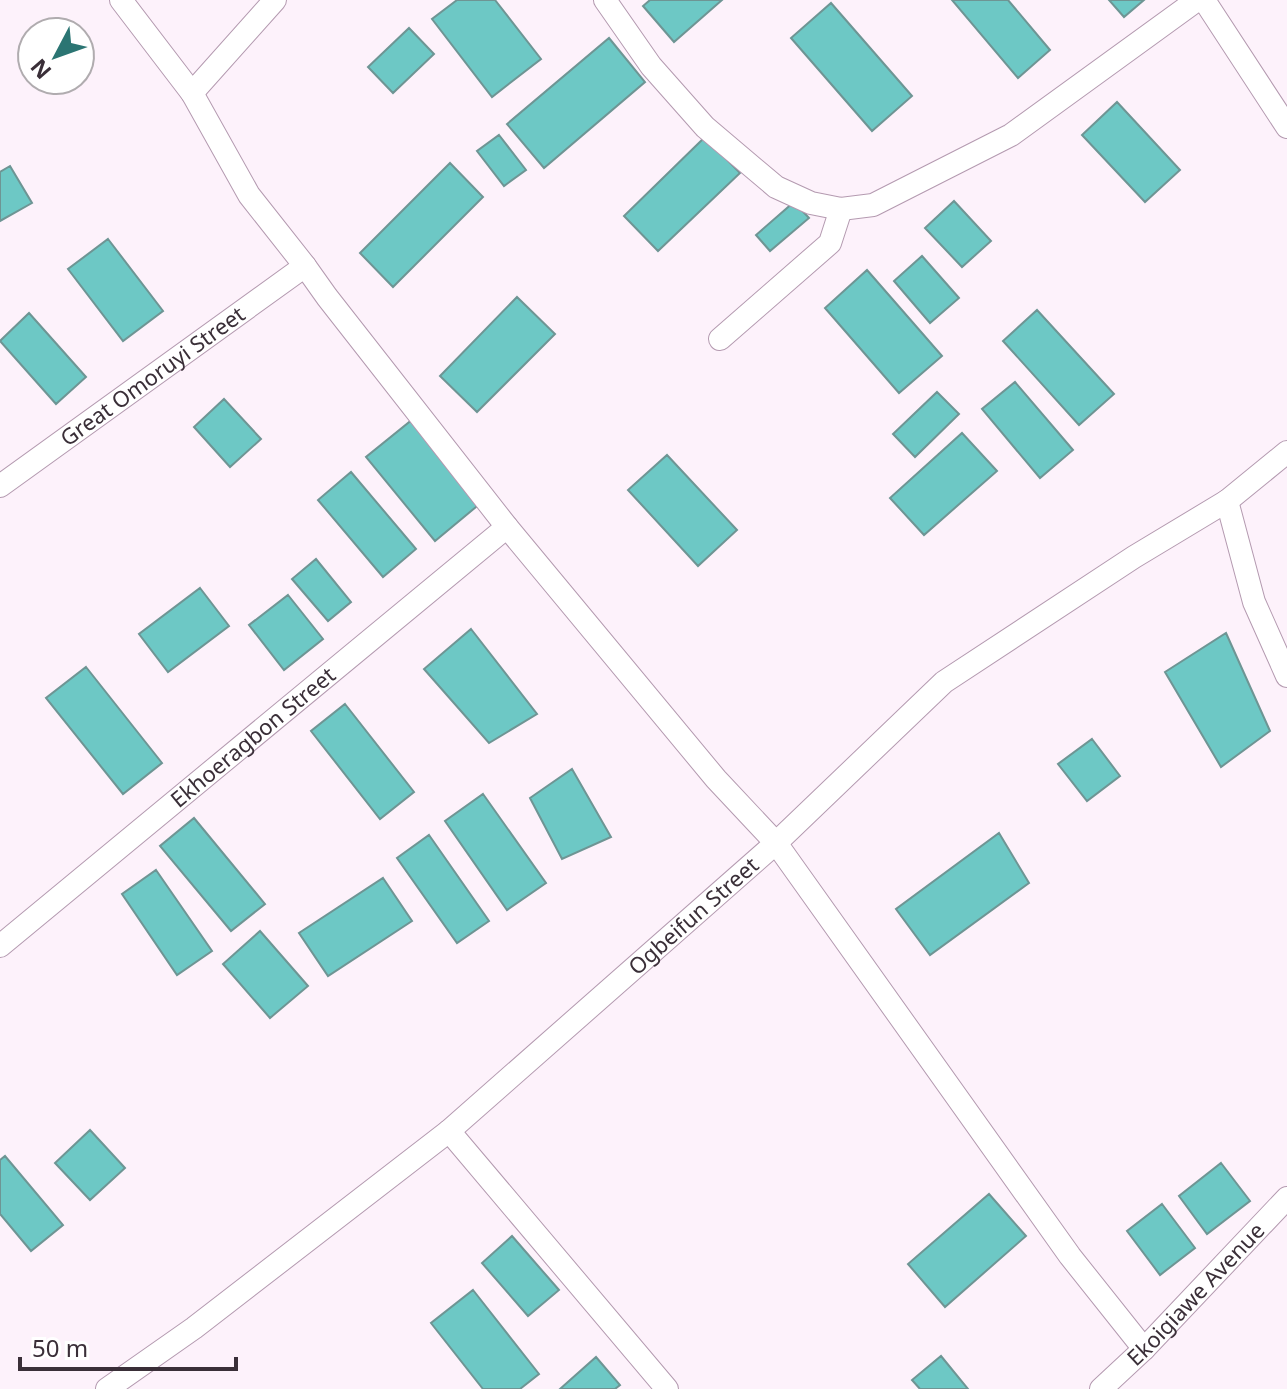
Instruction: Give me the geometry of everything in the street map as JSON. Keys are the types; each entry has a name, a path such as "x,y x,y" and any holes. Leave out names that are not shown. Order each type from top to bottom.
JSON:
{"street":[{"path":"121,0 192,93 249,195 507,527 716,779 776,843 1070,1256 1144,1349"},
{"path":"192,93 275,0"},
{"path":"605,0 651,66 705,127 776,187 811,203 841,209 873,205 1011,135 1197,0"},
{"path":"1204,0 1287,127"},
{"path":"720,339 830,243 841,209"},
{"name":"Great Omoruyi Street","path":"0,486 305,266"},
{"name":"Ogbeifun Street","path":"107,1389 194,1328 449,1131 776,843 944,682 1134,557 1227,501 1287,452"},
{"path":"1227,501 1254,602 1287,676"},
{"name":"Ekhoeragbon Street","path":"0,946 507,527"},
{"path":"449,1131 667,1389"},
{"name":"Ekoigiawe Avenue","path":"1101,1389 1144,1349 1287,1198"}],"building":[{"path":"457,0 495,0 541,59 492,97 432,19"},
{"path":"650,0 722,0 674,42 643,6"},
{"path":"952,0 1008,0 1050,50 1018,78"},
{"path":"1109,0 1144,0 1124,17"},
{"path":"831,3 912,96 872,131 791,38"},
{"path":"409,28 434,54 393,93 368,67"},
{"path":"609,38 645,82 544,168 507,124"},
{"path":"1117,102 1180,170 1145,202 1082,135"},
{"path":"499,135 526,170 504,186 477,151"},
{"path":"705,137 740,173 658,251 624,216"},
{"path":"450,163 483,197 393,287 360,253"},
{"path":"10,166 32,203 0,221 0,172"},
{"path":"954,201 991,241 962,267 925,228"},
{"path":"794,202 809,218 770,251 756,235"},
{"path":"108,239 163,311 123,341 68,269"},
{"path":"922,256 959,298 930,323 894,281"},
{"path":"867,270 942,356 899,393 825,308"},
{"path":"517,297 555,334 477,412 440,376"},
{"path":"1037,310 1114,394 1079,425 1003,341"},
{"path":"29,313 86,377 56,404 0,341"},
{"path":"1015,382 1073,450 1040,478 982,409"},
{"path":"937,392 959,414 915,457 893,434"},
{"path":"224,399 261,439 230,467 194,427"},
{"path":"413,419 482,502 435,541 366,457"},
{"path":"962,433 997,471 924,535 890,498"},
{"path":"667,455 737,530 698,566 628,490"},
{"path":"351,472 416,549 383,577 318,500"},
{"path":"316,559 351,602 328,621 292,579"},
{"path":"200,588 229,626 168,672 139,634"},
{"path":"288,595 323,639 284,670 249,625"},
{"path":"471,629 537,714 489,743 424,669"},
{"path":"1226,633 1270,731 1221,767 1165,672"},
{"path":"86,667 162,763 123,794 46,698"},
{"path":"345,704 414,792 380,819 311,731"},
{"path":"1092,739 1120,776 1087,801 1058,764"},
{"path":"572,769 611,837 562,859 530,798"},
{"path":"483,794 546,883 507,910 445,821"},
{"path":"194,818 265,904 231,931 160,846"},
{"path":"999,833 1029,883 930,955 896,909"},
{"path":"429,835 489,921 457,943 397,858"},
{"path":"156,870 212,951 177,975 122,894"},
{"path":"383,878 412,921 328,976 299,933"},
{"path":"260,931 308,986 270,1018 223,964"},
{"path":"90,1130 125,1168 90,1200 55,1163"},
{"path":"5,1156 63,1225 31,1251 0,1214 0,1160"},
{"path":"1221,1163 1250,1201 1207,1234 1179,1196"},
{"path":"989,1194 1026,1236 945,1307 908,1264"},
{"path":"1162,1204 1195,1248 1160,1275 1127,1231"},
{"path":"512,1236 559,1290 528,1316 482,1263"},
{"path":"473,1290 539,1374 520,1389 483,1389 431,1323"},
{"path":"941,1356 968,1389 920,1389 912,1380"},
{"path":"596,1357 620,1385 615,1389 560,1389"}]}
